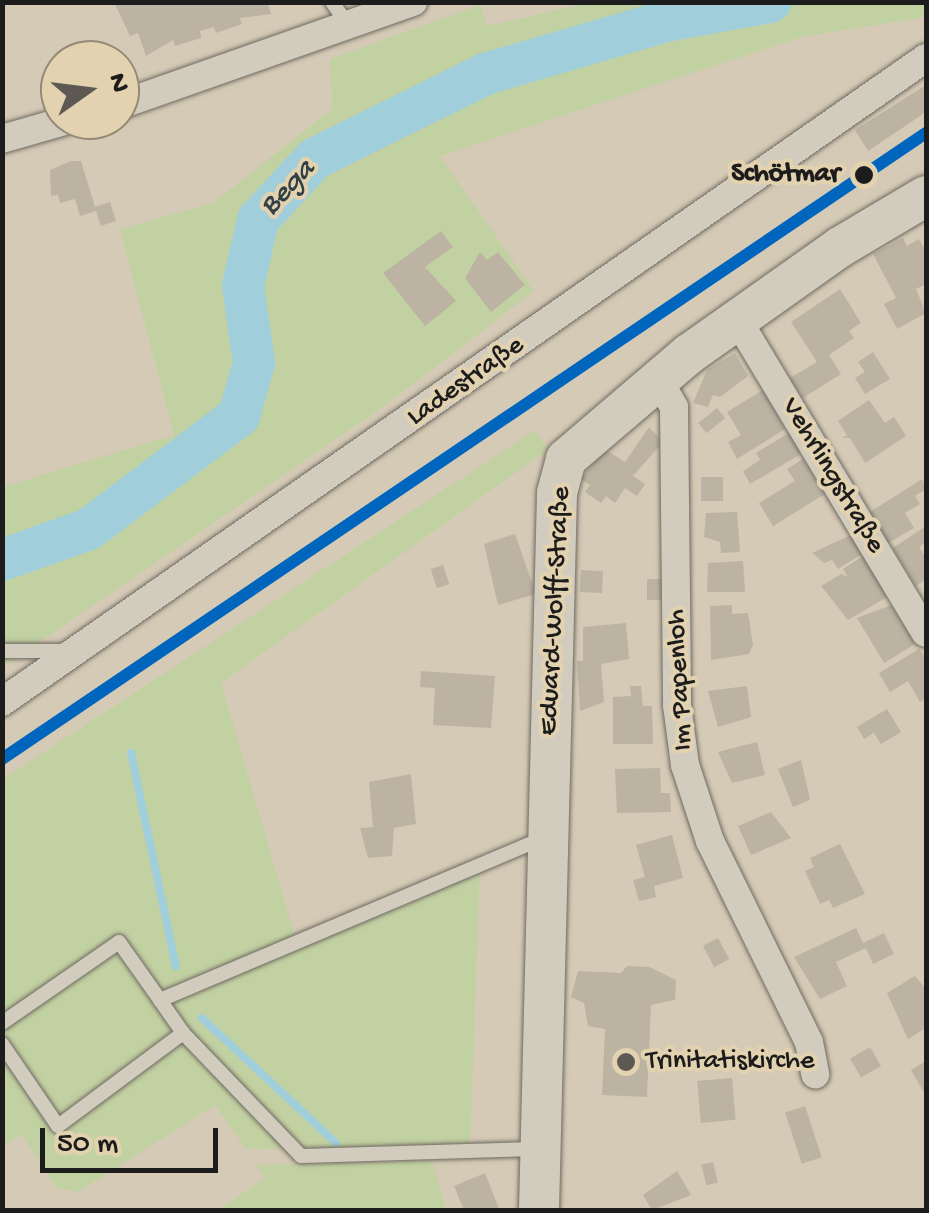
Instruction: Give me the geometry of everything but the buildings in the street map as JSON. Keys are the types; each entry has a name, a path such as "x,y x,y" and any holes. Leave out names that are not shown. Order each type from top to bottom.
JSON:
{"street":[{"path":"140,98 412,2"},
{"name":"Ladestraße","path":"2,702 926,58"},
{"path":"2,139 40,128"},
{"name":"Eduard-Wolff-Straße","path":"539,1210 557,493 566,459 738,320 926,196"},
{"name":"Vehrlingstraße","path":"738,320 926,633"},
{"name":"Im Papenloh","path":"659,381 674,406 678,705 685,765 710,842 809,1042 815,1074"}],"lane":[{"path":"332,2 350,26"},
{"path":"2,652 76,651"},
{"path":"160,1000 546,836"},
{"path":"2,1023 119,942 183,1033 300,1156 538,1149"},
{"path":"2,1044 58,1126 183,1033"}],"green space":[{"path":"593,2 926,3 926,17 802,37 440,156 534,291 380,409 3,667 2,487 174,435 120,229 213,203 332,109 330,59 480,5 487,26"},
{"path":"534,431 549,449 221,683 298,947 480,867 470,1146 246,1149 215,1105 78,1192 56,1188 22,1135 3,1146 3,779"},
{"path":"432,1161 446,1210 219,1210 265,1178 257,1165"}],"waterway":[{"name":"Bega","path":"2,560 89,529 239,416 254,363 243,286 258,220 314,159 485,74 670,20 770,2"},
{"path":"131,753 176,966"},
{"path":"202,1018 336,1143"}],"transit line":[{"path":"2,759 926,133"}],"place":[{"name":"Schötmar","path":"864,175"},
{"name":"Trinitatiskirche","path":"626,1062"}]}
